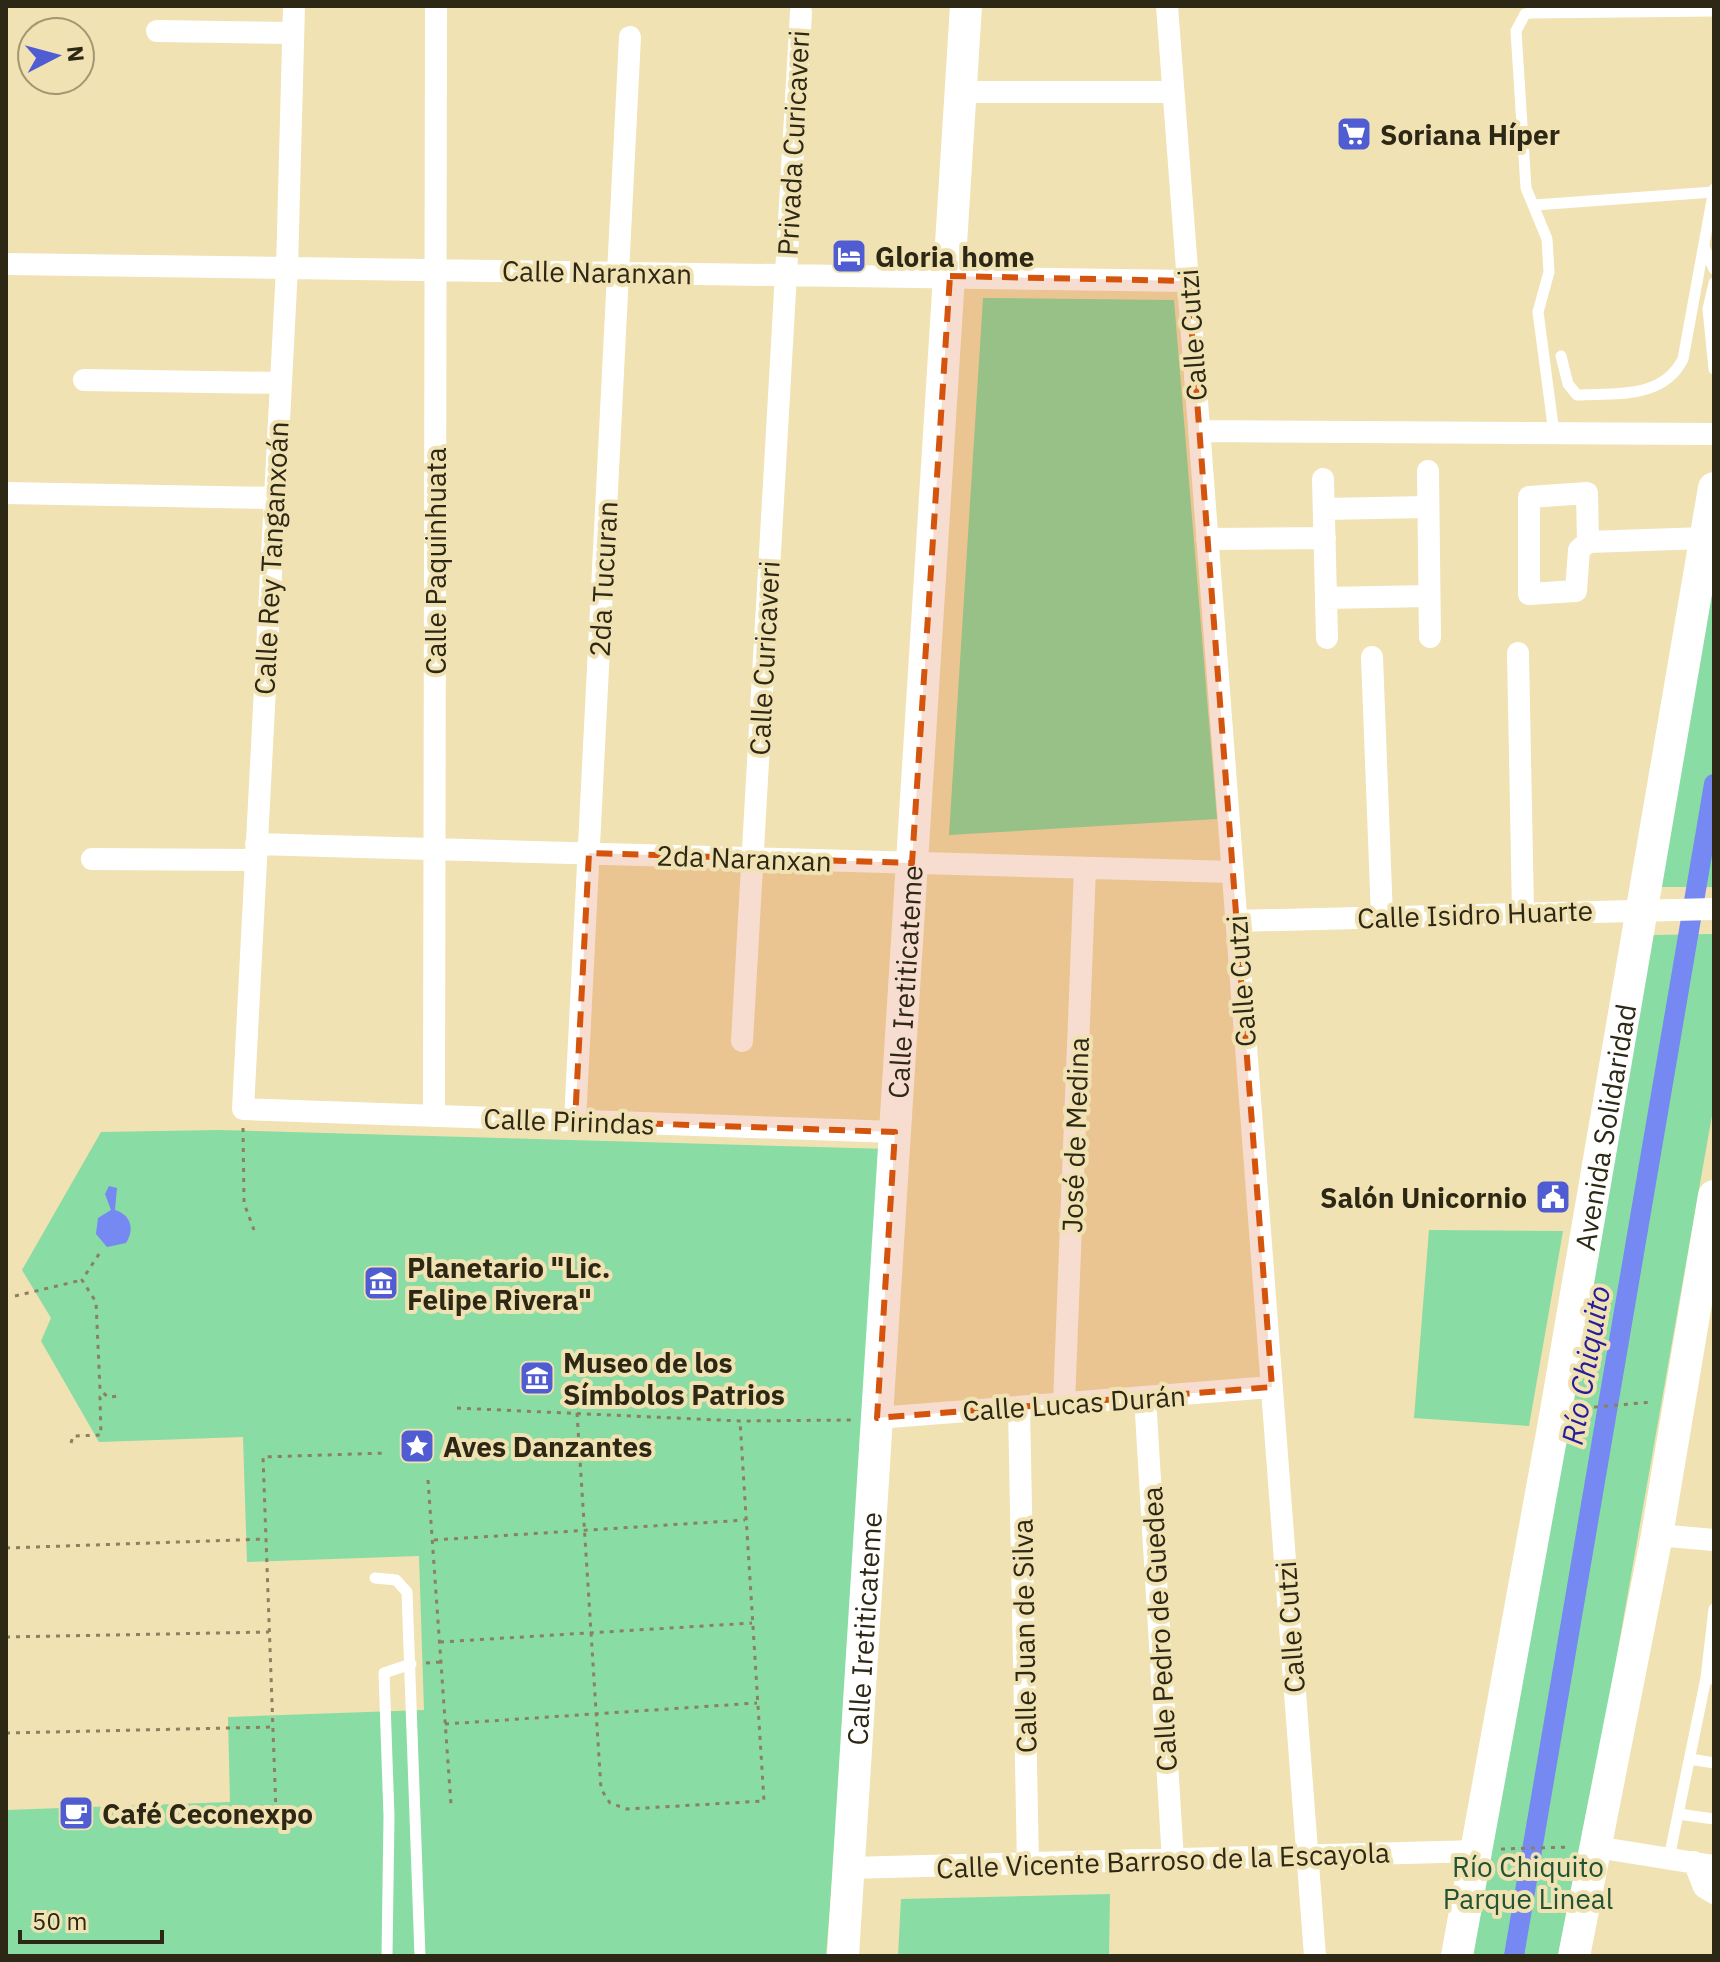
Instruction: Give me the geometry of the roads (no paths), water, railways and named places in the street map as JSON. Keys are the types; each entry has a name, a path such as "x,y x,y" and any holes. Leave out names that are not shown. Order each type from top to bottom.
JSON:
{"main road":[{"name":"Calle Iretiticateme","path":"843,1956 966,6"},
{"name":"Avenida Solidaridad","path":"1457,1956 1658,909 1714,488"},
{"path":"1574,1956 1708,1280 1714,1196"}],"street":[{"name":"Calle Rey Tanganxoán","path":"243,1109 287,268 294,6"},
{"name":"Calle Paquinhuata","path":"434,1116 436,6"},
{"name":"Calle Cutzi","path":"1167,6 1315,1956"},
{"name":"Privada Curicaveri","path":"786,274 801,12"},
{"path":"157,31 293,33"},
{"name":"2da Tucuran","path":"575,1121 630,37"},
{"path":"961,92 1173,92"},
{"name":"Calle Naranxan","path":"6,264 1188,281"},
{"name":"Calle Curicaveri","path":"742,1041 786,274"},
{"path":"84,380 280,383"},
{"path":"1199,431 1714,434"},
{"path":"1428,471 1430,637"},
{"path":"1323,479 1327,638"},
{"path":"6,493 274,498"},
{"path":"1588,542 1587,493 1529,497 1529,594 1576,591 1579,550 1588,542 1705,538"},
{"path":"1324,509 1428,507"},
{"path":"1207,539 1325,538"},
{"path":"1326,598 1429,596"},
{"path":"1518,653 1523,912"},
{"path":"1372,657 1382,917"},
{"name":"2da Naranxan","path":"92,859 435,849 1232,872"},
{"name":"José de Medina","path":"1064,1403 1085,868"},
{"name":"Calle Isidro Huarte","path":"1236,921 1714,909"},
{"name":"Calle Pirindas","path":"243,1109 895,1132"},
{"name":"Calle Lucas Durán","path":"877,1418 1272,1387"},
{"name":"Calle Pedro de Guedea","path":"1145,1397 1173,1861"},
{"name":"Calle Juan de Silva","path":"1019,1407 1028,1865"},
{"path":"1657,1535 1714,1540"},
{"path":"1596,1847 1704,1864 1704,1887 1714,1893"},
{"name":"Calle Vicente Barroso de la Escayola","path":"849,1868 1478,1851"}],"lane":[{"path":"1554,433 1538,312 1549,272 1547,239 1526,188 1516,31 1525,14 1714,11"},
{"path":"1535,205 1714,190 1683,359 1665,383 1651,389 1577,395 1568,384 1561,356"},
{"path":"1704,247 1714,269"},
{"path":"1714,283 1708,309 1714,369"},
{"path":"375,1578 396,1580 407,1592 420,1956"},
{"path":"1669,1858 1710,1679 1714,1609"},
{"path":"387,1956 389,1827 381,1687 384,1673 411,1664"},
{"path":"1690,1759 1714,1763"},
{"path":"1678,1814 1714,1819"}],"water":[{"path":"109,1186 117,1188 115,1210 125,1215 131,1228 126,1243 107,1247 96,1234 98,1218 111,1210 105,1194"}],"waterway":[{"name":"Río Chiquito","path":"1514,1956 1714,784"}],"place":[{"name":"Soriana Híper","path":"1354,134"},
{"name":"Gloria home","path":"849,256"},
{"name":"Salón Unicornio","path":"1553,1197"},
{"name":"Planetario \"Lic. Felipe Rivera\"","path":"381,1283"},
{"name":"Museo de los Símbolos Patrios","path":"537,1378"},
{"name":"Aves Danzantes","path":"417,1446"},
{"name":"Café Ceconexpo","path":"76,1813"}],"park label":[{"name":"Río Chiquito Parque Lineal","path":"1528,1882"}]}
